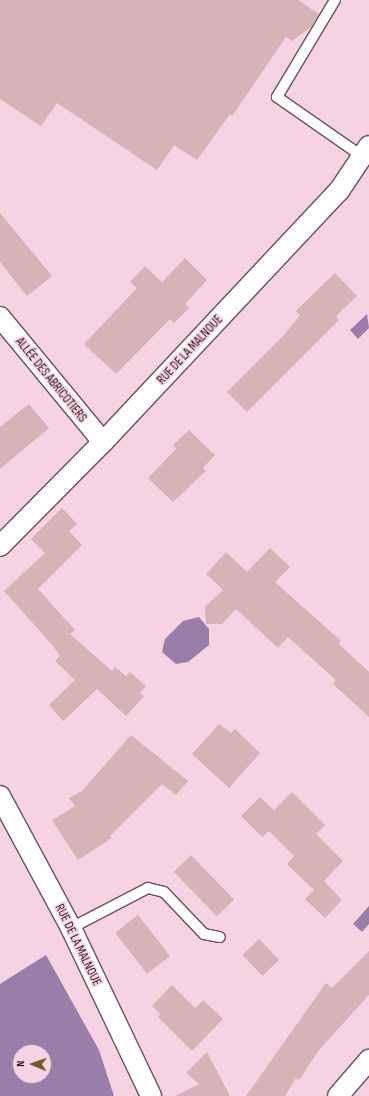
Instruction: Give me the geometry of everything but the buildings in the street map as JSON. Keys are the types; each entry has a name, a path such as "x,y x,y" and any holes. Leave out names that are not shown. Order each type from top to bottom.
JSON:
{"street":[{"name":"RUE DE LA MALNOUE","path":"0,546 103,442 339,191 366,151"},
{"name":"ALLÉE DES ABRICOTIERS","path":"0,317 103,442"},
{"name":"RUE DE LA MALNOUE","path":"0,796 71,928 151,1096"},
{"path":"338,1096 369,1060"}],"lane":[{"path":"335,0 277,97 366,151"},
{"path":"71,928 148,888 164,892 204,934 220,937"}],"shaded area":[{"path":"367,314 369,328 358,339 350,330"},
{"path":"199,617 209,629 209,645 188,662 176,664 162,652 165,639 183,621"},
{"path":"369,906 369,924 362,932 353,924"},
{"path":"46,955 99,1050 114,1096 0,1096 0,984"}]}
